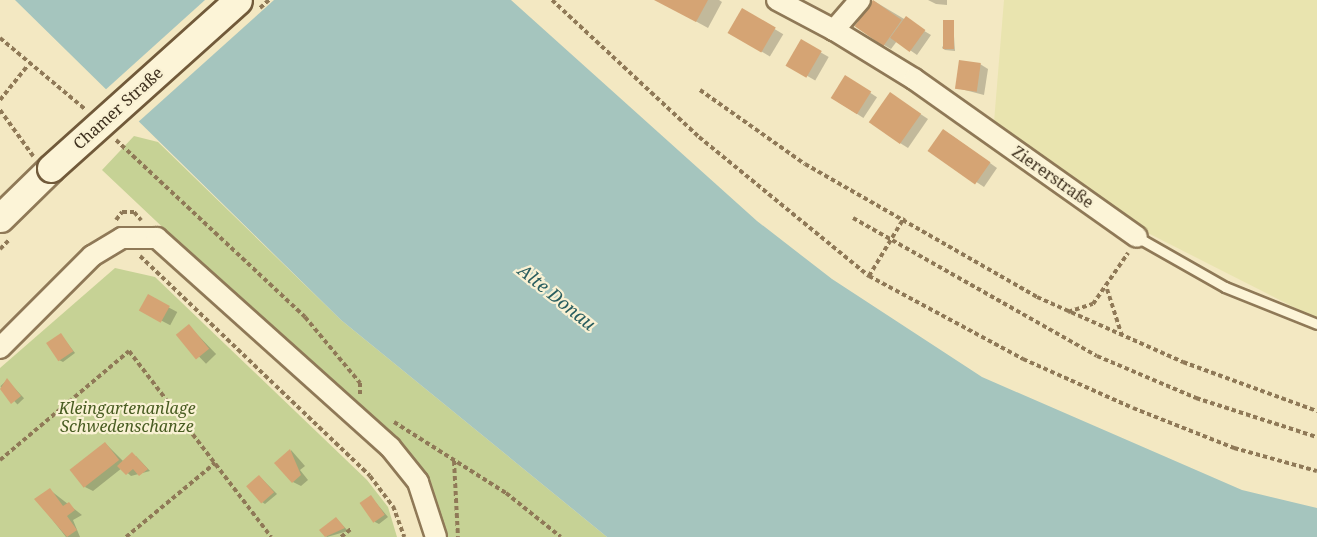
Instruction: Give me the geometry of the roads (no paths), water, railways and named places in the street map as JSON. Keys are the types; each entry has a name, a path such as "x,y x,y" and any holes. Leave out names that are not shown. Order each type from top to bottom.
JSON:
{"main road":[{"name":"Chamer Straße","path":"0,218 43,163 238,0"}],"street":[{"name":"Ziererstraße","path":"777,0 834,30 914,79 1137,237"},
{"path":"834,30 860,0"},
{"path":"0,348 92,256 122,238 142,234 177,252 390,447 418,482 436,537"}],"lane":[{"name":"Ziererstraße","path":"1137,237 1225,287 1317,324"}],"water":[{"name":"Alte Donau","path":"15,0 511,0 757,221 832,279 982,377 1242,490 1317,508 1317,537 607,537 341,320"}],"park label":[{"name":"Kleingartenanlage Schwedenschanze","path":"127,417"}]}
